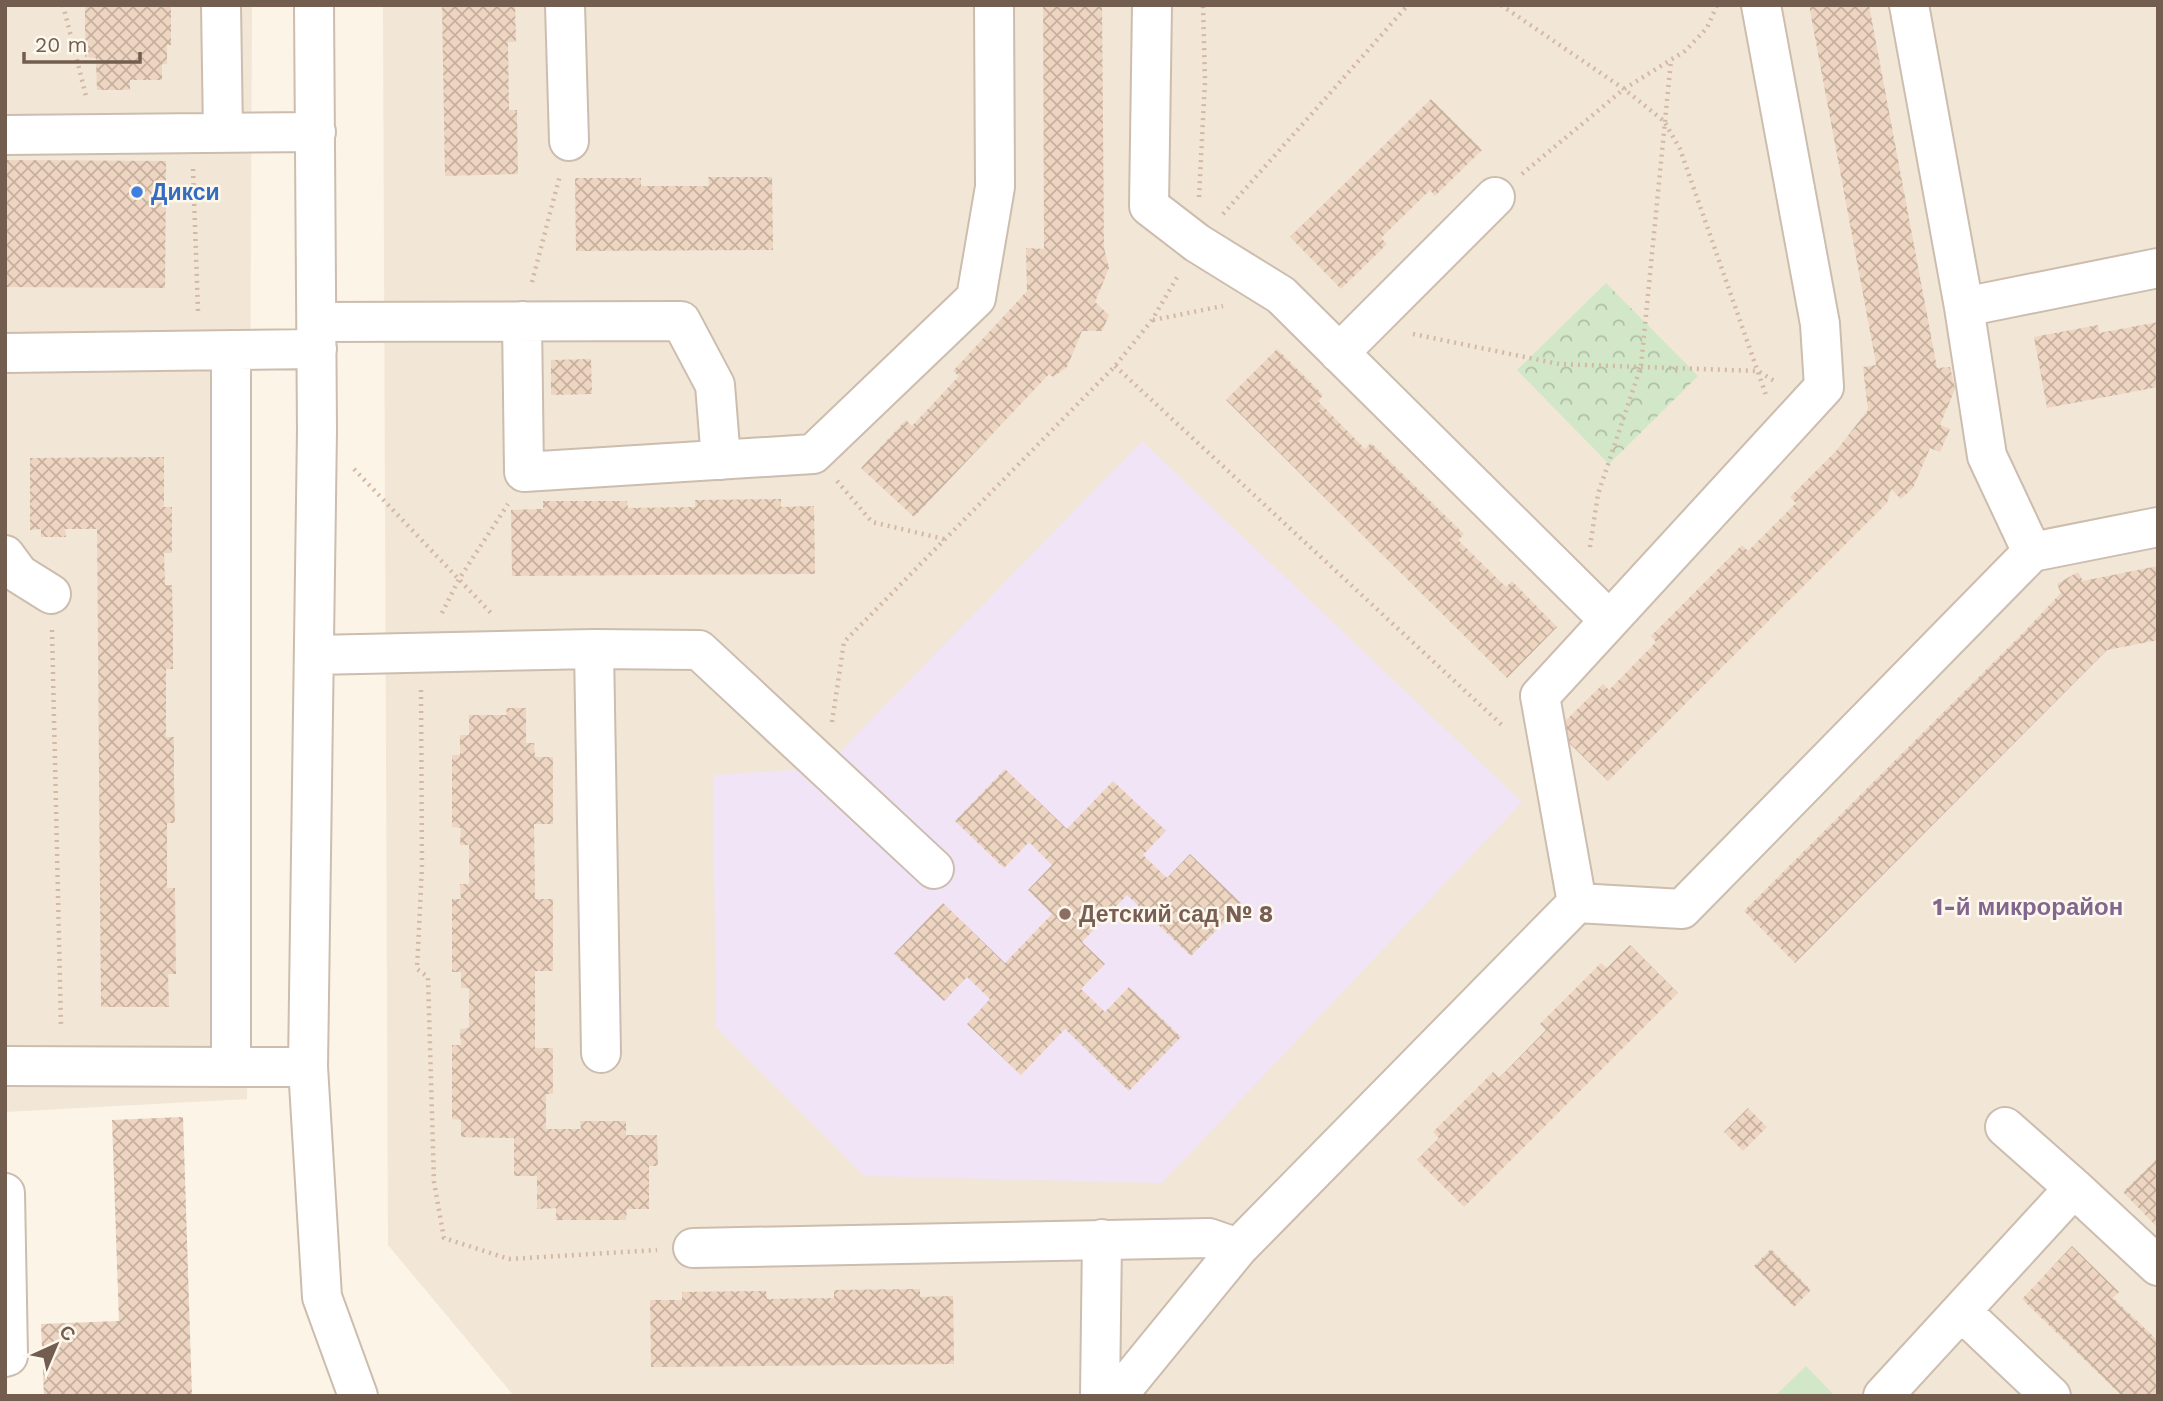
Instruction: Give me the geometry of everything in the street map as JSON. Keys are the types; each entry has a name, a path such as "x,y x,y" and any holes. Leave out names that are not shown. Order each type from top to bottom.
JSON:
{"street":[{"path":"207,133 221,5"},
{"path":"314,5 317,430 307,1067 322,1297 358,1396"},
{"path":"565,5 569,141"},
{"path":"522,321 524,472 813,454 976,298 995,187 994,5"},
{"path":"1152,5 1149,206 1197,243 1281,295 1609,620"},
{"path":"1577,903 1540,695 1824,387 1820,324 1761,5"},
{"path":"1909,5 1965,307 1987,456 2032,552"},
{"path":"5,135 316,132"},
{"path":"1339,353 1495,197"},
{"path":"1965,307 2158,268"},
{"path":"5,353 215,350 317,335 522,321 681,321 715,385 721,460"},
{"path":"215,350 232,1067"},
{"path":"1117,1396 1238,1248 1577,903 1682,909 2032,552 2158,527"},
{"path":"5,555 19,574 51,594"},
{"path":"314,656 594,649 699,650 934,869"},
{"path":"594,649 601,1053"},
{"path":"5,1066 307,1067"},
{"path":"2005,1127 2158,1266"},
{"path":"1883,1396 2074,1188"},
{"path":"5,1194 8,1356 5,1357"},
{"path":"693,1248 1209,1238 1238,1248"},
{"path":"1100,1396 1102,1240"},
{"path":"1961,1311 2051,1396"}],"path":[{"path":"63,5 95,134"},
{"path":"1197,243 1205,81 1203,5"},
{"path":"811,755 830,731 844,642 1115,366 1152,320 1197,243 1408,5"},
{"path":"1501,5 1624,89 1664,121 1680,149 1780,434"},
{"path":"1495,197 1624,89 1685,51 1707,28 1717,5"},
{"path":"1583,593 1598,494 1641,366 1671,60"},
{"path":"207,133 215,350"},
{"path":"522,321 569,141"},
{"path":"1152,320 1281,295"},
{"path":"1368,325 1559,364 1758,371 1809,403"},
{"path":"1115,366 1555,774"},
{"path":"317,430 526,651"},
{"path":"813,454 872,522 945,539"},
{"path":"524,472 510,501 459,579 421,653 422,866 417,969 428,978 434,1182 444,1238 509,1259 693,1248"},
{"path":"51,594 62,1066"}],"shaded area":[{"path":"5,5 252,5 247,1099 5,1112"},
{"name":"1-й микрорайон","path":"383,5 2158,5 2158,1396 514,1396 388,1245"},
{"name":"Детский сад № 8","path":"1142,441 1522,802 1162,1183 864,1176 716,1027 713,775 824,768"}],"green space":[{"path":"1606,283 1698,376 1609,464 1517,370"},
{"path":"1806,1366 1835,1396 1775,1396"}],"building":[{"path":"85,5 171,5 171,45 167,45 167,64 162,64 162,80 130,80 130,90 97,90 96,58 85,57"},
{"path":"442,5 515,5 516,42 508,42 509,110 517,110 518,174 445,176"},
{"path":"1043,5 1102,5 1104,248 1109,268 1095,302 1109,315 1102,331 1082,331 1067,367 1053,377 1049,374 914,517 861,468 906,420 912,426 959,376 953,371 1027,291 1026,248 1044,249"},
{"path":"1809,5 1869,5 1937,368 1950,367 1955,389 1940,425 1950,429 1940,452 1930,448 1913,488 1901,499 1891,489 1887,503 1608,781 1556,730 1603,684 1609,690 1656,642 1651,636 1742,545 1748,551 1796,503 1790,497 1836,451 1868,410 1863,367 1876,365 1875,358"},
{"path":"1431,99 1482,150 1435,196 1430,190 1381,238 1387,244 1341,289 1290,237"},
{"path":"5,160 166,161 165,288 5,287"},
{"path":"708,177 772,177 773,250 576,251 575,178 641,178 641,186 709,186"},
{"path":"2158,322 2158,387 2047,408 2034,337 2098,325 2099,333"},
{"path":"1277,349 1323,395 1318,401 1365,449 1371,443 1464,534 1458,540 1506,587 1512,581 1557,627 1507,678 1226,400"},
{"path":"591,359 592,394 551,395 551,360"},
{"path":"164,457 164,507 172,507 172,553 164,553 165,585 172,585 173,669 166,669 166,737 174,737 175,823 167,823 167,888 175,888 176,974 168,974 169,1007 101,1007 97,529 65,529 66,537 41,537 41,529 30,530 30,458"},
{"path":"781,499 781,507 814,506 815,574 512,576 511,510 543,509 543,501 627,501 628,508 695,507 695,500"},
{"path":"2158,566 2158,640 2107,650 1795,963 1744,911 2023,633 2061,593 2057,584 2078,572 2083,581"},
{"path":"506,708 526,708 526,743 534,743 535,757 553,757 553,824 534,824 535,899 553,899 553,971 535,971 535,1048 553,1048 553,1094 546,1094 546,1129 581,1129 580,1121 626,1121 626,1135 657,1135 658,1166 649,1166 649,1209 627,1209 626,1220 556,1220 556,1208 537,1209 537,1176 514,1176 514,1138 461,1137 461,1120 452,1119 452,1045 461,1045 460,1029 469,1028 469,988 461,988 461,972 452,972 452,899 461,899 460,884 469,884 469,845 460,845 461,828 452,827 452,755 460,755 460,735 469,735 469,715 507,715"},
{"path":"1005,769 1067,829 1113,781 1166,831 1143,855 1167,878 1190,854 1242,904 1191,956 1127,895 1082,942 1105,964 1081,989 1105,1012 1129,987 1181,1037 1129,1091 1065,1029 1021,1075 967,1024 990,999 967,977 944,1001 894,954 943,903 1005,963 1052,914 1028,890 1052,865 1029,842 1004,868 955,821"},
{"path":"1630,945 1678,993 1464,1207 1417,1160 1439,1138 1433,1132 1493,1072 1499,1078 1546,1030 1540,1024 1601,963 1607,968"},
{"path":"1748,1108 1767,1127 1743,1151 1724,1132"},
{"path":"183,1117 192,1396 44,1396 41,1324 119,1321 112,1120"},
{"path":"2158,1158 2158,1228 2123,1192"},
{"path":"2072,1246 2119,1292 2113,1298 2158,1341 2158,1396 2122,1396 2022,1299"},
{"path":"1771,1249 1811,1290 1794,1307 1754,1266"},
{"path":"920,1289 920,1297 953,1296 954,1364 651,1367 650,1300 682,1300 682,1292 766,1291 767,1299 834,1298 834,1290"}],"place":[{"name":"Дикси","path":"137,192"},
{"name":"Детский сад № 8","path":"1065,914"}],"district":[{"name":"1-й микрорайон","path":"2028,907"}]}
